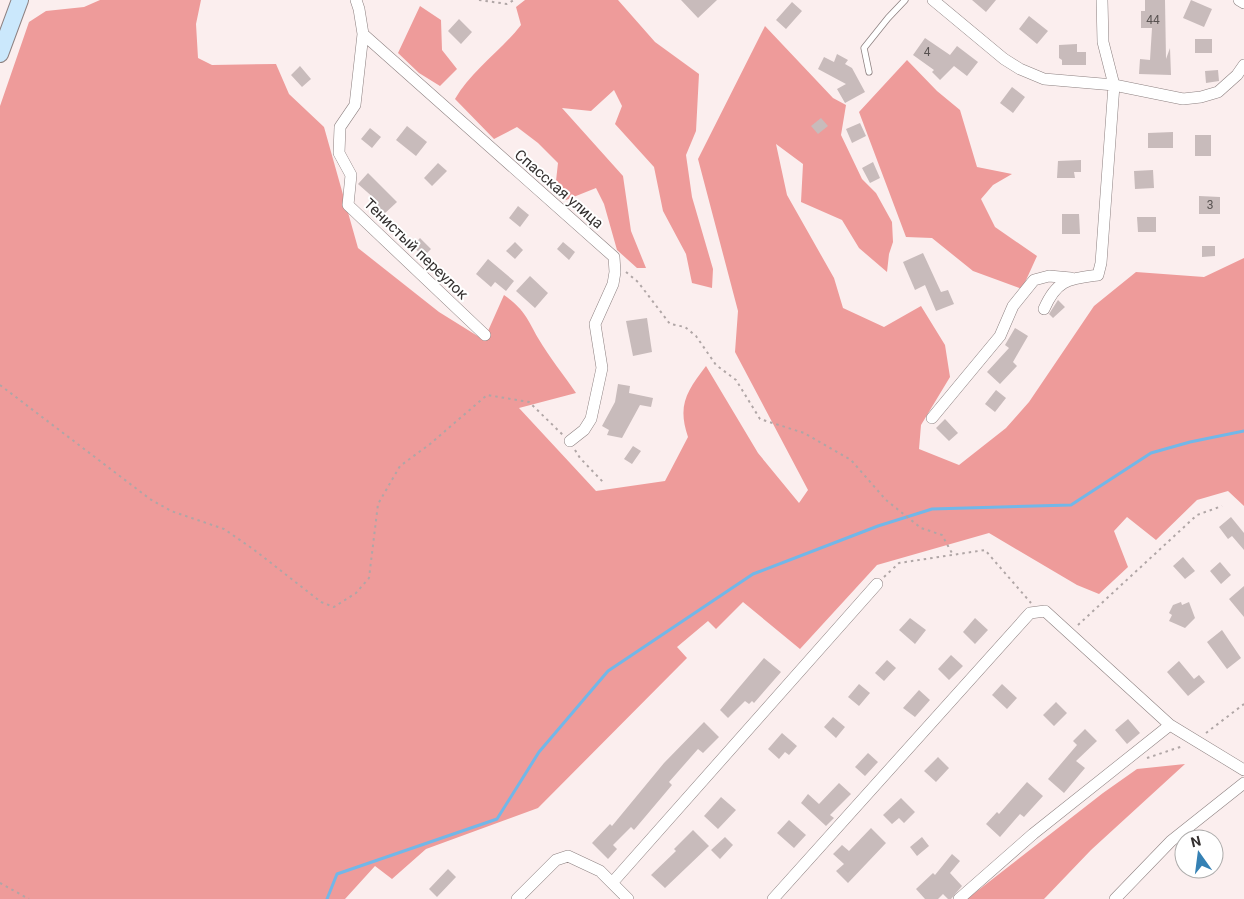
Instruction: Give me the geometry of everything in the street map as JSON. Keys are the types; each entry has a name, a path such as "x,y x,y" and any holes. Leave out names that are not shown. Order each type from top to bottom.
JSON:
{"main road":[{"path":"0,54 20,0"}],"street":[{"path":"356,0 360,9 363,34"},
{"path":"933,0 1020,68 1044,79 1114,85 1183,98 1202,97 1218,92 1237,75 1244,65"},
{"path":"1044,309 1049,298 1061,283 1098,275 1102,263 1114,85 1104,42 1102,0"},
{"path":"1239,0 1244,3"},
{"name":"Спасская улица","path":"363,34 489,148 611,253 615,262"},
{"name":"Тенистый переулок","path":"363,34 355,105 340,127 338,153 351,175 348,205 485,336"},
{"path":"570,441 584,430 591,419 602,368 595,324 613,284 615,262"},
{"path":"932,418 1000,336 1014,306 1034,280 1049,276 1066,276 1074,279"},
{"path":"612,884 876,584"},
{"path":"773,899 1030,613 1041,611 1170,725 1244,770"},
{"path":"959,899 1033,834 1170,725"},
{"path":"1115,899 1171,841 1244,783"},
{"path":"517,899 556,860 564,856 573,856 600,871 628,899"}],"lane":[{"path":"869,72 864,48 888,18 906,0"}],"path":[{"path":"479,0 507,4 514,0"},
{"path":"615,262 638,282 670,324 685,327 696,336 716,364 736,380 760,419 804,433 851,460 886,500 921,528 942,536 953,555"},
{"path":"0,385 150,499 171,511 224,529 321,602 334,607 356,593 369,578 378,504 400,466 430,444 487,395 529,402 570,441 580,458 603,482"},
{"path":"1069,634 1197,515 1222,506"},
{"path":"876,584 899,563 985,550 1041,611"},
{"path":"0,882 29,899"}],"shaded area":[{"path":"100,0 201,0 196,24 198,58 212,65 276,64 289,94 324,127 358,248 439,312 484,340 504,295 524,314 542,345 576,393 519,408 596,491 665,481 688,437 684,416 686,399 689,391 706,366 758,453 799,503 808,490 735,352 738,311 698,159 765,26 833,98 846,105 841,135 862,179 876,193 892,222 893,242 889,254 887,272 859,248 842,220 801,202 803,164 776,144 787,195 834,278 843,308 884,327 921,306 945,345 950,377 921,425 919,449 959,465 1006,428 1029,402 1094,306 1136,272 1204,277 1244,258 1244,506 1228,491 1197,500 1156,540 1127,517 1114,531 1128,567 1099,594 1077,585 989,533 877,565 800,649 743,602 716,629 708,621 677,647 687,658 538,808 426,849 392,879 375,866 345,899 0,899 0,106 29,22 46,11 84,7"},
{"path":"525,0 618,0 655,42 699,74 696,131 686,155 692,197 713,269 712,288 692,283 686,254 663,211 654,167 615,124 622,106 614,90 591,111 562,108 623,176 631,231 646,268 637,268 617,250 604,204 596,188 566,200 555,190 558,163 538,143 517,127 494,139 455,99 469,79 521,25 516,7"},
{"path":"420,6 441,20 442,50 457,69 440,86 419,73 398,53"},
{"path":"907,60 937,91 960,110 977,167 1012,174 993,185 981,199 995,227 1037,256 1022,289 973,271 932,238 906,237 859,112"},
{"path":"1185,764 1091,850 1044,899 967,899 1103,793 1137,769"}],"building":[{"path":"681,0 717,0 698,18"},
{"path":"972,0 996,0 986,12"},
{"path":"1145,0 1165,0 1166,59 1170,48 1171,75 1139,74 1140,59 1150,60 1152,28 1141,28 1141,11 1145,11"},
{"path":"1191,0 1212,9 1204,27 1183,18"},
{"path":"792,2 802,11 786,29 776,20"},
{"path":"1029,16 1048,31 1037,44 1019,29"},
{"path":"459,19 472,32 461,44 448,31"},
{"path":"925,38 950,55 957,46 978,62 967,76 954,66 940,80 932,72 934,70 913,55"},
{"path":"1195,39 1212,39 1212,53 1195,53"},
{"path":"1077,44 1077,52 1086,52 1086,65 1062,65 1062,60 1059,58 1059,45"},
{"path":"837,54 848,60 845,64 852,68 865,92 845,103 837,89 846,84 818,69 824,57 834,62"},
{"path":"300,66 311,79 302,87 291,75"},
{"path":"1218,70 1219,81 1206,83 1205,71"},
{"path":"1012,87 1025,97 1013,113 1000,103"},
{"path":"821,118 828,126 818,134 811,126"},
{"path":"860,123 866,136 852,143 846,129"},
{"path":"407,126 427,142 416,156 396,140"},
{"path":"370,128 381,137 372,148 361,139"},
{"path":"1173,132 1173,148 1148,148 1148,133"},
{"path":"1195,135 1211,135 1211,156 1195,156"},
{"path":"1081,160 1081,172 1074,172 1075,178 1057,178 1058,161"},
{"path":"873,162 880,178 870,183 862,168"},
{"path":"438,163 447,171 432,186 424,178"},
{"path":"1153,170 1154,188 1135,189 1134,171"},
{"path":"368,173 397,202 383,215 371,203 375,199 358,184"},
{"path":"1199,196 1220,197 1220,214 1199,214"},
{"path":"518,206 529,215 520,227 509,218"},
{"path":"1062,214 1079,214 1080,234 1062,234"},
{"path":"1137,217 1156,217 1156,232 1138,232"},
{"path":"420,238 431,249 423,257 413,246"},
{"path":"515,242 523,250 515,259 506,251"},
{"path":"563,242 575,252 569,260 557,249"},
{"path":"1202,246 1215,246 1215,256 1202,257"},
{"path":"923,253 941,292 948,290 954,304 936,311 925,285 915,290 903,262"},
{"path":"488,259 514,281 506,291 495,282 491,287 476,274"},
{"path":"530,276 548,293 535,308 516,291"},
{"path":"1058,300 1065,307 1053,318 1049,314"},
{"path":"647,318 652,352 633,356 626,321"},
{"path":"1015,328 1028,336 1013,362 1017,366 1000,384 987,372 1009,348 1005,345"},
{"path":"618,384 630,386 629,393 653,398 651,407 640,405 622,438 607,435 609,430 602,426 615,402"},
{"path":"996,390 1006,398 995,412 985,404"},
{"path":"945,419 958,433 949,441 936,428"},
{"path":"633,446 641,451 632,464 624,459"},
{"path":"1231,517 1244,533 1244,550 1232,536 1228,539 1219,527"},
{"path":"1183,557 1195,571 1185,579 1173,566"},
{"path":"1220,562 1231,575 1221,584 1210,571"},
{"path":"1244,586 1244,617 1229,599"},
{"path":"1181,602 1182,605 1189,602 1195,618 1185,628 1169,621 1172,615 1169,613 1173,605"},
{"path":"910,618 926,630 915,644 899,630"},
{"path":"975,618 988,630 975,644 963,632"},
{"path":"1222,630 1241,658 1227,669 1207,642"},
{"path":"951,655 963,666 949,680 938,669"},
{"path":"764,658 781,672 754,703 752,701 749,704 745,701 728,718 720,710"},
{"path":"887,660 896,668 884,681 875,673"},
{"path":"1179,661 1194,679 1199,675 1205,682 1188,696 1167,672"},
{"path":"859,684 870,693 859,706 848,697"},
{"path":"1002,684 1017,698 1007,709 992,695"},
{"path":"919,690 930,700 915,717 903,708"},
{"path":"1056,702 1067,713 1054,726 1043,715"},
{"path":"833,717 845,727 836,738 824,727"},
{"path":"1128,719 1140,733 1127,744 1115,730"},
{"path":"704,722 719,737 703,753 698,749 669,782 672,785 634,830 631,827 613,845 617,849 608,859 592,843 610,824 612,826 664,763"},
{"path":"1085,729 1097,741 1076,761 1085,768 1064,793 1048,779 1077,745 1073,741"},
{"path":"782,733 797,746 789,755 785,752 779,759 768,749"},
{"path":"868,753 878,762 865,776 855,767"},
{"path":"938,757 949,768 936,782 924,771"},
{"path":"1027,782 1043,796 1024,817 1020,814 1000,837 986,824 997,812 999,814"},
{"path":"839,783 851,794 830,815 834,818 826,826 801,803 808,794 819,804"},
{"path":"721,797 736,810 718,829 704,816"},
{"path":"901,798 915,812 904,823 899,818 892,824 883,815"},
{"path":"789,820 806,835 794,848 777,833"},
{"path":"871,828 886,843 848,883 836,871 844,864 833,854 842,845 849,851"},
{"path":"693,830 709,846 665,888 651,875 676,851 674,849"},
{"path":"725,837 733,845 720,859 711,850"},
{"path":"922,837 929,846 917,856 910,847"},
{"path":"952,854 960,861 950,873 962,886 951,899 948,899 943,894 938,899 925,899 916,889 933,873 935,875"},
{"path":"448,869 456,877 437,897 429,889"}],"waterway":[{"path":"327,899 337,874 497,819 539,752 608,671 753,574 878,526 932,509 1071,505 1151,453 1190,442 1244,431"}]}
